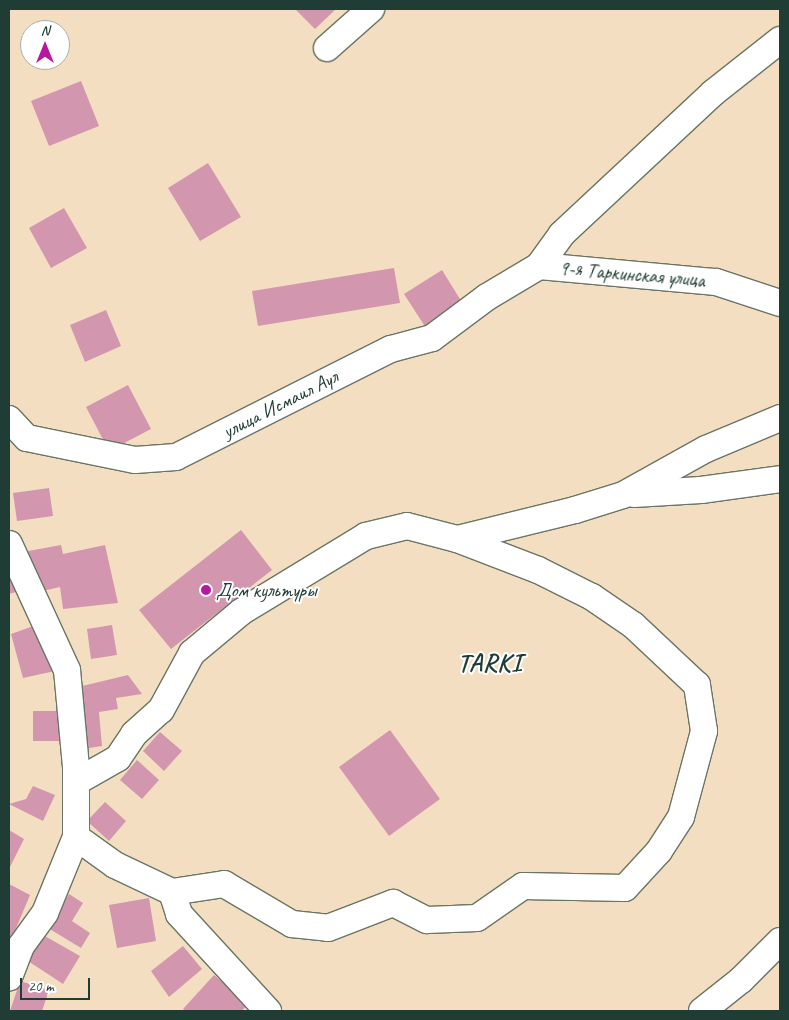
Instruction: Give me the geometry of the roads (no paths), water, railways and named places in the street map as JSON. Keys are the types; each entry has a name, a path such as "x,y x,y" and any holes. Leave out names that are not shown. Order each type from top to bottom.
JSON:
{"street":[{"path":"327,48 371,9"},
{"name":"9-я Таркинская улица","path":"539,266 562,234 713,93 780,40"},
{"name":"9-я Таркинская улица","path":"539,266 716,282 780,304"},
{"name":"улица Исмаил Аул","path":"9,419 27,438 135,460 176,457 391,349 432,338 487,297 539,266"},
{"path":"457,538 575,510 623,495 706,449 780,418"},
{"path":"623,495 701,490 780,479"},
{"path":"76,782 118,758 134,734 161,710 192,653 240,612 366,536 408,526 457,538 538,570 592,596 633,625 697,685 704,731 681,817 659,851 625,888 523,886 477,918 427,920 393,903 328,928 292,924 224,884 172,892 115,865 76,837"},
{"path":"9,544 67,670 76,782 76,837 46,913 21,946 9,978"},
{"path":"172,892 179,914 268,1011"},
{"path":"702,1011 741,980 780,941"}],"place":[{"name":"Дом культуры","path":"206,590"}],"district":[{"name":"TARKI","path":"490,663"}]}
